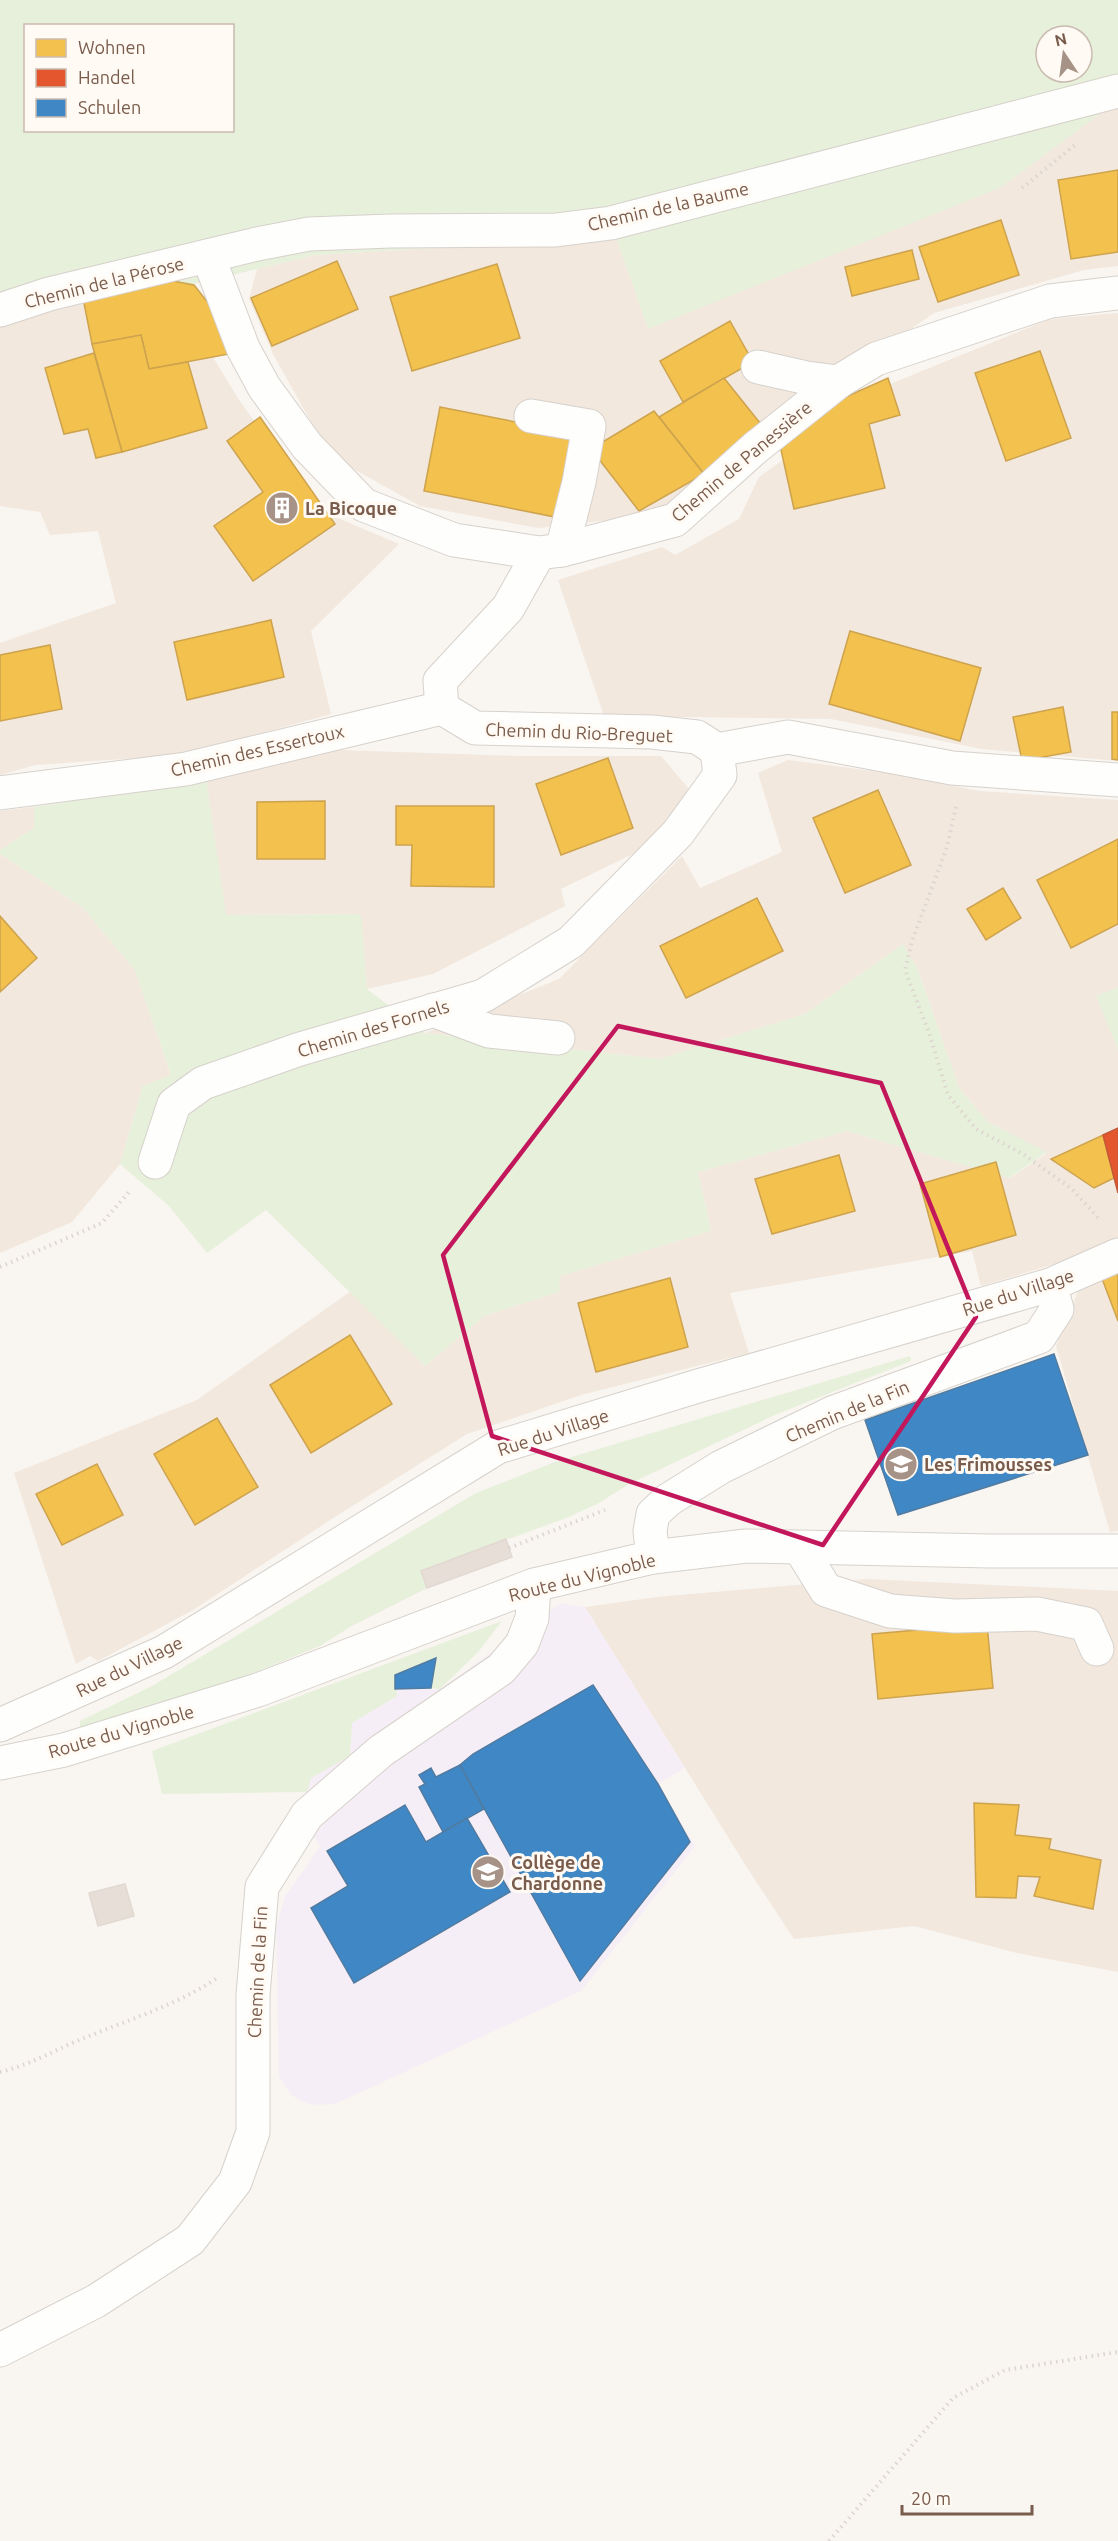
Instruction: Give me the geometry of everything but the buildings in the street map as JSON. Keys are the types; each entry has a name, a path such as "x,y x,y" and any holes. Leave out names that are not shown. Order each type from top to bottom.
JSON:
{"street":[{"name":"Chemin de la Baume","path":"208,256 309,234 556,230 611,222 1118,91"},
{"name":"Chemin de la Pérose","path":"0,310 49,294 208,256"},
{"name":"Chemin de Panessière","path":"208,256 243,348 264,387 307,446 364,505 454,540 550,551 675,520 755,448 838,382 876,359 1050,301 1118,293"},
{"path":"758,367 838,382"},
{"path":"442,708 440,681 508,608 550,551 579,482 589,426 531,416"},
{"name":"Chemin du Rio-Breguet","path":"442,708 475,728 652,732 698,737 717,750"},
{"name":"Chemin des Essertoux","path":"0,793 186,769 442,708"},
{"path":"717,750 788,737 952,768 1118,780"},
{"name":"Chemin des Fornels","path":"155,1162 174,1104 203,1083 300,1049 483,996 571,942 678,833 720,775 717,750"},
{"path":"433,1010 489,1032 558,1038"},
{"name":"Rue du Village","path":"0,1725 164,1652 498,1447 698,1386 1050,1285 1112,1241"},
{"name":"Chemin de la Fin","path":"653,1557 650,1531 653,1514 668,1500 721,1467 832,1413 1039,1337 1057,1309 1050,1285"},
{"name":"Route du Vignoble","path":"0,1763 63,1749 258,1690 534,1585 653,1557 746,1546 1118,1551"},
{"path":"800,1548 826,1590 890,1611 955,1616 1037,1614 1086,1624 1097,1649"},
{"name":"Chemin de la Fin","path":"0,2350 96,2301 190,2240 235,2182 253,2132 254,1995 261,1887 307,1815 381,1751 501,1669 522,1644 532,1618 534,1585"}],"path":[{"path":"952,768 957,807 950,837 912,941 905,970 929,1032 948,1095 976,1129 1023,1154 1072,1189 1112,1241"},
{"path":"0,1267 102,1223 155,1162"},
{"path":"509,1548 605,1510"},
{"path":"0,2072 20,2067 76,2041 189,1996 256,1952"},
{"path":"829,2541 953,2398 1005,2370 1118,2352"}],"highlighted area":[{"path":"618,1026 881,1083 976,1317 823,1545 492,1436 443,1255"}],"shaded area":[{"path":"1118,106 1118,266 1084,270 934,313 789,413 669,508 627,518 538,528 420,506 350,467 315,429 273,354 249,299 257,269 316,255 616,237 648,328 826,256 1105,110"},
{"path":"147,295 184,310 239,400 319,510 399,544 311,631 331,714 181,755 35,765 0,775 0,643 116,603 98,531 50,535 40,512 0,506 0,325 52,309"},
{"path":"1118,313 1118,761 982,749 831,719 604,716 558,580 662,547 675,555 739,519 759,477 890,384 1050,319"},
{"path":"338,750 519,756 661,756 694,795 649,846 561,889 565,906 433,974 367,989 360,914 225,915 206,779"},
{"path":"788,760 896,774 979,791 1118,800 1118,1245 981,1286 972,1251 730,1293 749,1353 581,1395 467,1434 193,1610 98,1661 90,1656 76,1664 14,1473 197,1400 351,1291 425,1366 484,1316 559,1292 559,1276 711,1231 698,1172 847,1131 1010,1178 1047,1153 988,1122 959,1088 918,970 903,944 805,1014 659,1059 425,1033 559,979 682,856 700,888 782,852 758,773"},
{"path":"34,807 34,828 0,850 0,811"},
{"path":"0,854 82,907 135,970 171,1076 143,1086 120,1164 72,1222 0,1253"},
{"path":"1118,1261 1118,1531 1110,1532 1056,1346 1083,1279"},
{"path":"867,1579 1118,1591 1118,1972 1017,1953 914,1926 794,1939 585,1607 657,1597"},
{"name":"Collège de Chardonne","path":"561,1603 585,1607 685,1768 658,1784 695,1846 581,1991 335,2104 310,2105 291,2095 279,2076 276,1927 285,1896 320,1847 300,1809 310,1778 350,1756 352,1723 396,1697 395,1689 440,1689"}],"green space":[{"path":"0,0 1118,0 1118,106 1105,110 1001,187 648,329 616,237 316,255 147,295 52,309 0,325"},
{"path":"206,779 226,915 361,914 367,989 425,1033 659,1059 805,1014 903,944 918,970 959,1088 988,1122 1047,1152 1009,1178 847,1131 698,1172 711,1231 560,1276 559,1292 484,1316 425,1366 266,1210 207,1253 169,1206 120,1164 143,1086 171,1075 135,970 82,907 0,854 0,850 34,828 34,807"},
{"path":"1118,987 1118,1050 1096,996"},
{"path":"910,1356 911,1361 777,1414 631,1483 597,1504 569,1517 421,1571 427,1588 350,1627 320,1646 188,1699 80,1732 80,1721 152,1686 476,1493 555,1462"},
{"path":"502,1621 479,1651 440,1689 431,1688 436,1658 395,1675 397,1696 352,1723 350,1756 311,1778 307,1792 162,1794 152,1751"}],"place":[{"name":"La Bicoque","path":"282,508"},
{"name":"Les Frimousses","path":"901,1464"},
{"name":"Collège de Chardonne","path":"488,1872"}]}
